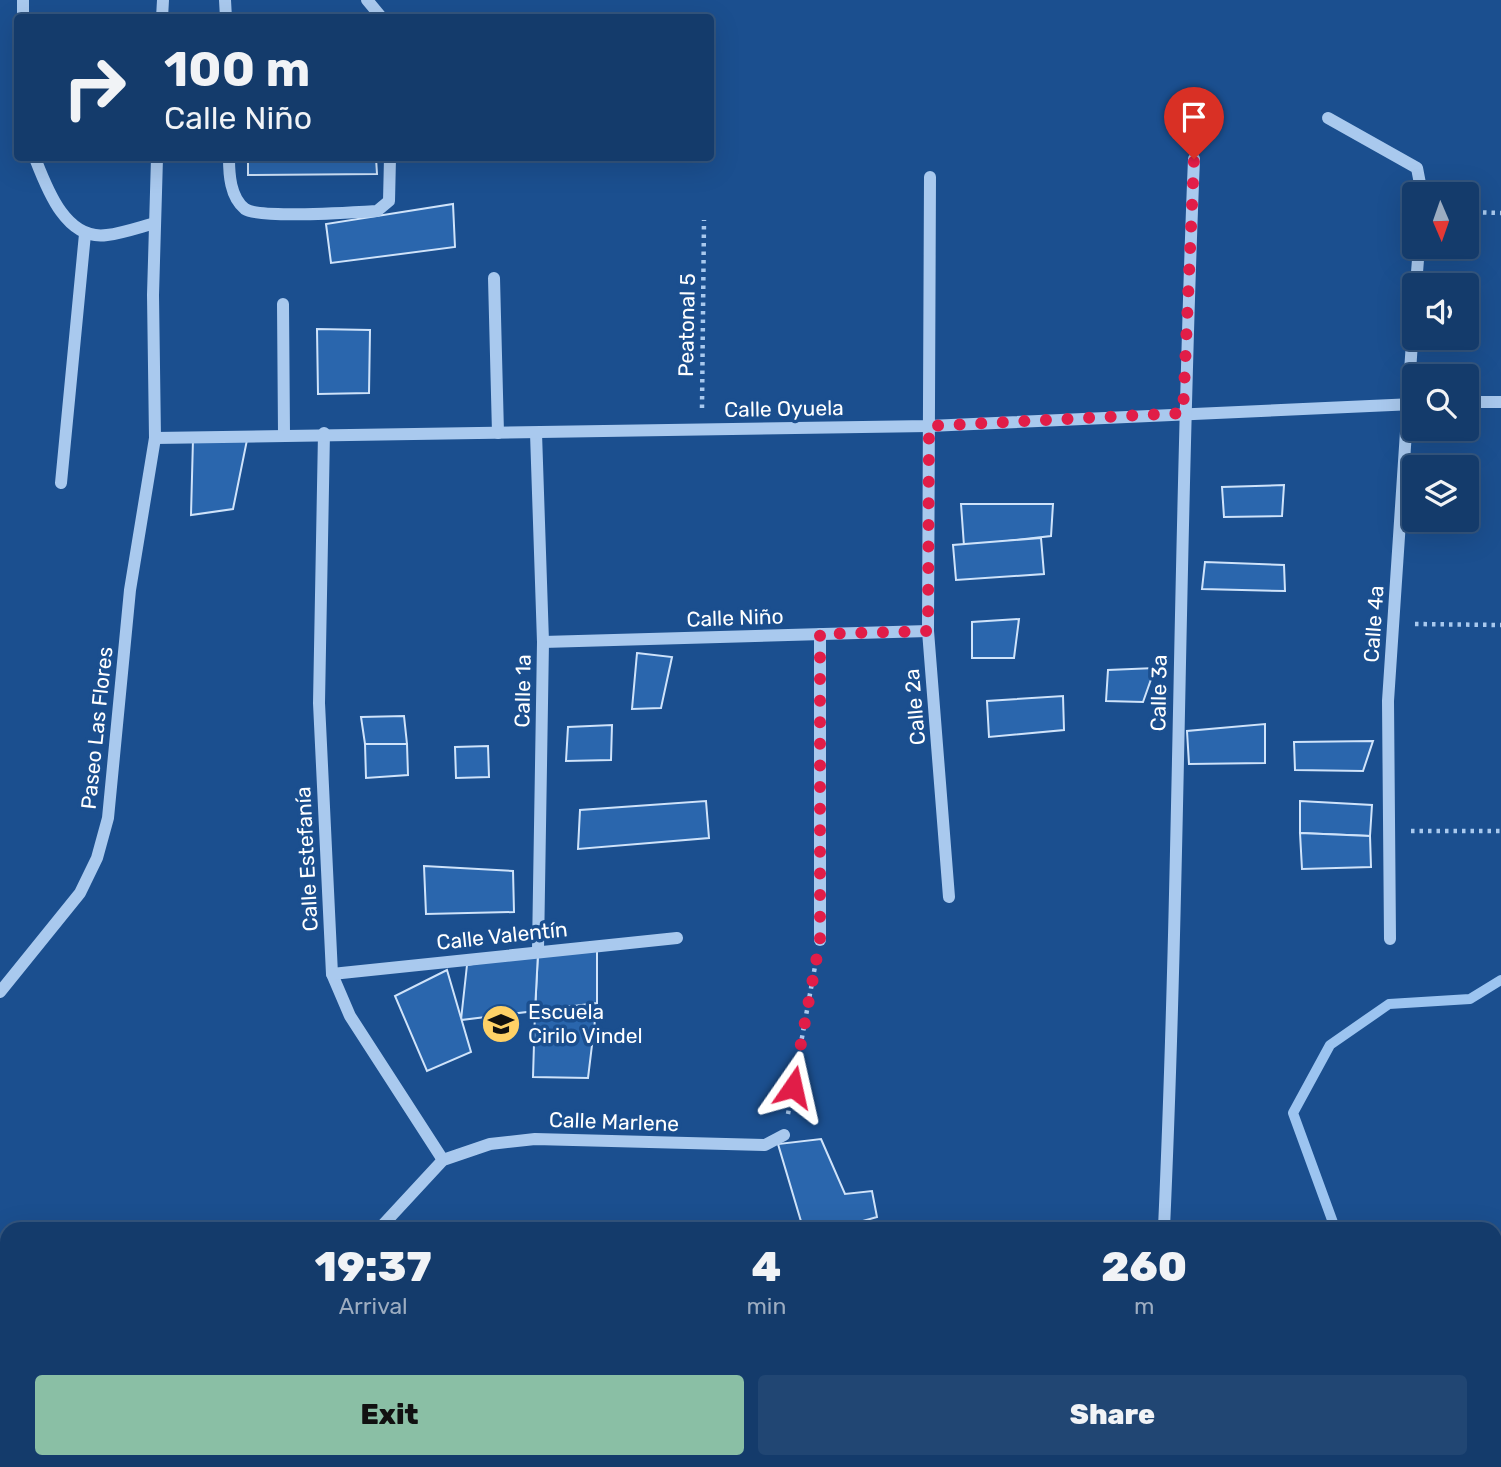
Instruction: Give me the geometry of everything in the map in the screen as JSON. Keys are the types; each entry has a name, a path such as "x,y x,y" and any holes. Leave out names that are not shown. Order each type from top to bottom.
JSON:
{"street":[{"path":"367,0 379,14"},
{"path":"1328,118 1417,168 1420,182"},
{"name":"Calle 3a","path":"1164,1222 1174,1011 1183,413 1194,159"},
{"path":"37,161 67,221 85,234 106,236 155,222"},
{"name":"Paseo Las Flores","path":"0,992 80,892 97,858 108,818 130,590 155,438 155,222 158,161"},
{"path":"229,161 234,196 246,210 267,213 377,211 388,201 390,161"},
{"name":"Calle 2a","path":"930,177 928,631 949,897"},
{"path":"61,483 85,234"},
{"path":"494,278 498,433"},
{"path":"283,304 284,434"},
{"path":"1479,402 1501,402"},
{"name":"Calle Oyuela","path":"155,438 324,433 536,433 929,426 1402,404"},
{"name":"Calle Estefanía","path":"324,433 319,703 332,974 350,1016 443,1160"},
{"name":"Calle 1a","path":"536,433 543,642 538,950"},
{"name":"Calle 4a","path":"1390,939 1388,701 1408,441"},
{"name":"Calle Niño","path":"543,642 928,631"},
{"path":"820,634 820,940"},
{"name":"Calle Valentín","path":"332,974 677,937"},
{"name":"Calle Marlene","path":"443,1160 490,1144 534,1139 765,1145 784,1135"},
{"path":"386,1222 443,1160"}],"path":[{"path":"1479,212 1501,213"},
{"name":"Peatonal 5","path":"701,430 704,220"},
{"path":"1393,624 1501,625"},
{"path":"1389,831 1501,831"},
{"path":"784,1135 820,940"}],"building":[{"path":"248,161 376,161 377,174 248,175"},
{"path":"453,204 455,247 331,263 326,224"},
{"path":"317,329 370,330 369,393 318,394"},
{"path":"193,439 247,440 233,509 191,515"},
{"path":"1284,485 1282,516 1224,517 1222,487"},
{"path":"961,504 1053,504 1051,536 964,546"},
{"path":"1041,538 1044,574 956,580 953,545"},
{"path":"1205,562 1284,565 1285,591 1202,589"},
{"path":"1019,619 1014,658 972,658 972,622"},
{"path":"637,653 672,657 661,708 632,709"},
{"path":"1155,668 1143,702 1106,701 1108,670"},
{"path":"1063,696 1064,730 989,737 987,701"},
{"path":"404,716 407,744 365,744 361,717"},
{"path":"1265,724 1265,763 1189,764 1187,731"},
{"path":"612,725 611,760 566,761 568,727"},
{"path":"1373,741 1363,771 1295,770 1294,742"},
{"path":"365,744 407,744 408,775 366,778"},
{"path":"488,746 489,777 456,778 455,747"},
{"path":"706,801 709,838 578,849 580,810"},
{"path":"1300,801 1372,805 1370,836 1300,833"},
{"path":"1300,833 1370,836 1371,867 1302,869"},
{"path":"424,866 513,871 514,912 426,914"},
{"path":"597,950 597,1003 535,1011 538,953"},
{"path":"538,953 535,1011 461,1020 467,965"},
{"path":"447,970 471,1052 427,1071 395,996"},
{"path":"535,1011 596,1012 588,1078 533,1077"},
{"path":"821,1139 845,1194 872,1191 877,1217 859,1222 801,1222 778,1144"}],"waterway":[{"path":"1333,1222 1293,1113 1330,1045 1389,1004 1470,999 1501,980"}],"place":[{"name":"Escuela Cirilo Vindel","path":"501,1024"}],"route":[{"path":"793,1087 820,940 820,634 928,631 929,426 1183,413 1194,159"}]}
